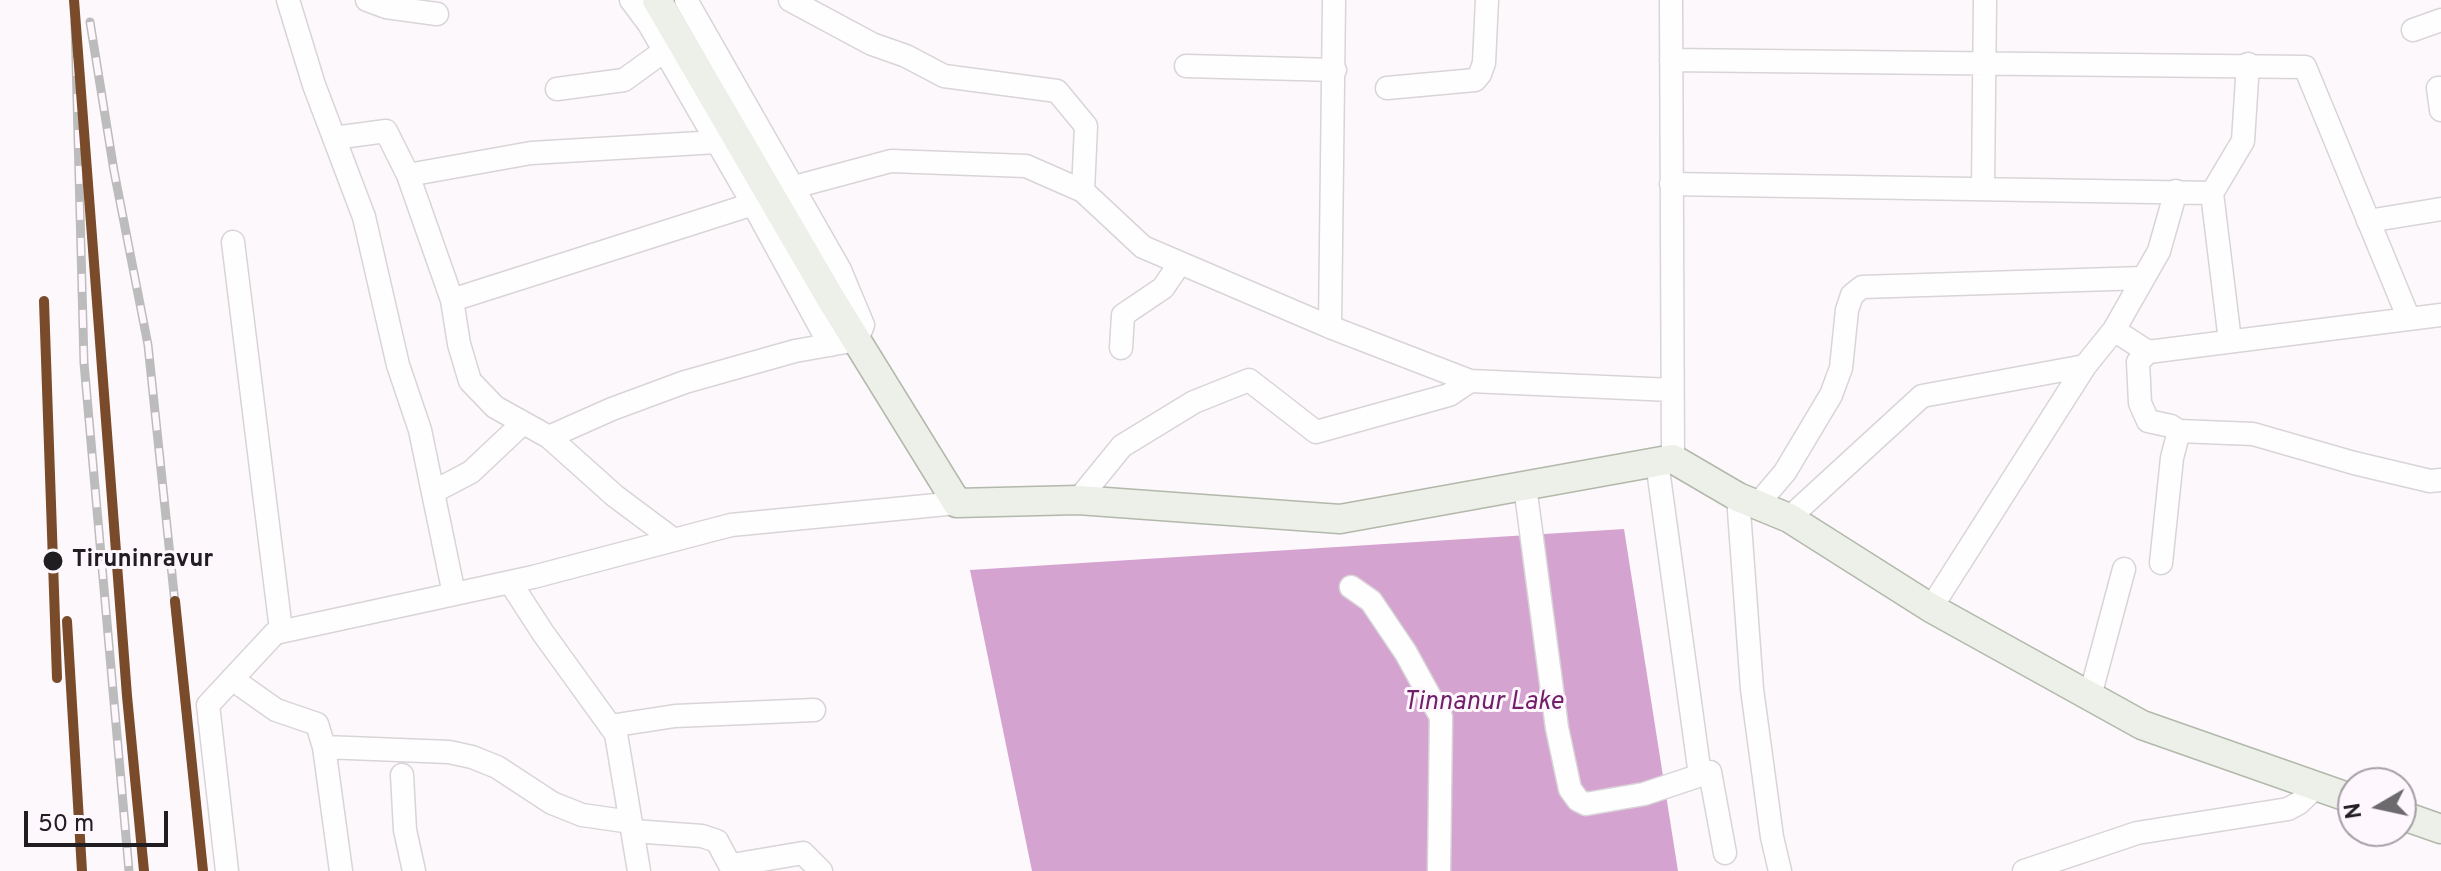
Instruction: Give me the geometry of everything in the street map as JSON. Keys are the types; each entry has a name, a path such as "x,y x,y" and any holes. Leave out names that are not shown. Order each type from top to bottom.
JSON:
{"main road":[{"path":"657,0 831,299 844,342 957,503 1078,500 1340,519 1665,461 1789,518 1931,608 2142,725 2337,793"},
{"path":"2417,821 2441,829"}],"street":[{"path":"288,0 364,217 398,365 420,430 454,594"},
{"path":"367,0 386,7 437,14"},
{"path":"631,0 753,204 844,342"},
{"path":"549,437 685,382 795,351 844,342 863,325 840,270 686,0"},
{"path":"790,0 872,44 906,56 944,76 1057,91 1086,126 1083,191"},
{"path":"1330,327 1334,0"},
{"path":"1387,88 1475,80 1484,63 1487,0"},
{"path":"1671,0 1672,390 1665,461 1700,775"},
{"path":"1983,188 1985,0"},
{"path":"2413,30 2441,20"},
{"path":"557,89 624,80 664,51"},
{"path":"1671,60 2305,67 2409,319"},
{"path":"2230,341 2212,193 2243,141 2248,64"},
{"path":"1186,66 1335,70"},
{"path":"2441,88 2438,88 2441,110"},
{"path":"334,138 386,131 408,175 452,300 459,344 470,381 495,407 549,437 615,496 674,540"},
{"path":"408,175 531,153 717,142"},
{"path":"794,187 891,161 1026,166 1083,191 1143,247 1330,327 1470,381 1672,390"},
{"path":"1671,184 2212,193"},
{"path":"1931,608 2085,366 2114,330 2159,251 2176,191"},
{"path":"452,300 753,204"},
{"path":"2368,221 2441,209"},
{"path":"233,242 281,630"},
{"path":"1121,348 1123,315 1163,288 1180,263"},
{"path":"1780,871 1772,837 1752,689 1748,501 1785,472 1831,395 1841,368 1847,310 1852,295 1862,287 2143,278"},
{"path":"2441,315 2148,352 2138,362 2140,403 2148,421 2179,431 2253,434 2354,463 2430,481 2441,480"},
{"path":"2114,330 2148,352"},
{"path":"1789,518 1922,396 2085,366"},
{"path":"1078,500 1122,446 1194,402 1249,380 1316,432 1449,395 1470,381"},
{"path":"433,492 471,472 523,423"},
{"path":"2161,563 2172,458 2179,431"},
{"path":"1525,486 1557,728 1570,789 1578,800 1586,804 1644,794 1710,772 1725,853"},
{"path":"227,871 208,705 275,633 510,582 731,525 957,503"},
{"path":"2090,696 2124,569"},
{"path":"510,582 616,734 639,871"},
{"path":"1351,587 1371,601 1441,717 1439,871"},
{"path":"232,679 276,710 317,724 324,747 341,871"},
{"path":"610,726 675,716 814,710"},
{"path":"324,747 449,752 472,757 497,767 552,803 582,815 717,841 733,868 803,853 821,871"},
{"path":"402,775 405,830 414,871"},
{"path":"2024,871 2129,835 2288,809 2317,786"}],"water":[{"name":"Tinnanur Lake","path":"1624,529 1678,871 1032,871 970,570"}],"railway":[{"path":"75,22 84,363 129,871"},
{"path":"90,22 114,171 148,345 203,871"}],"transit line":[{"path":"74,0 127,696 144,871"},
{"path":"44,301 57,678"},
{"path":"175,601 203,871"},
{"path":"67,621 82,871"}],"place":[{"name":"Tiruninravur","path":"53,561"}]}
